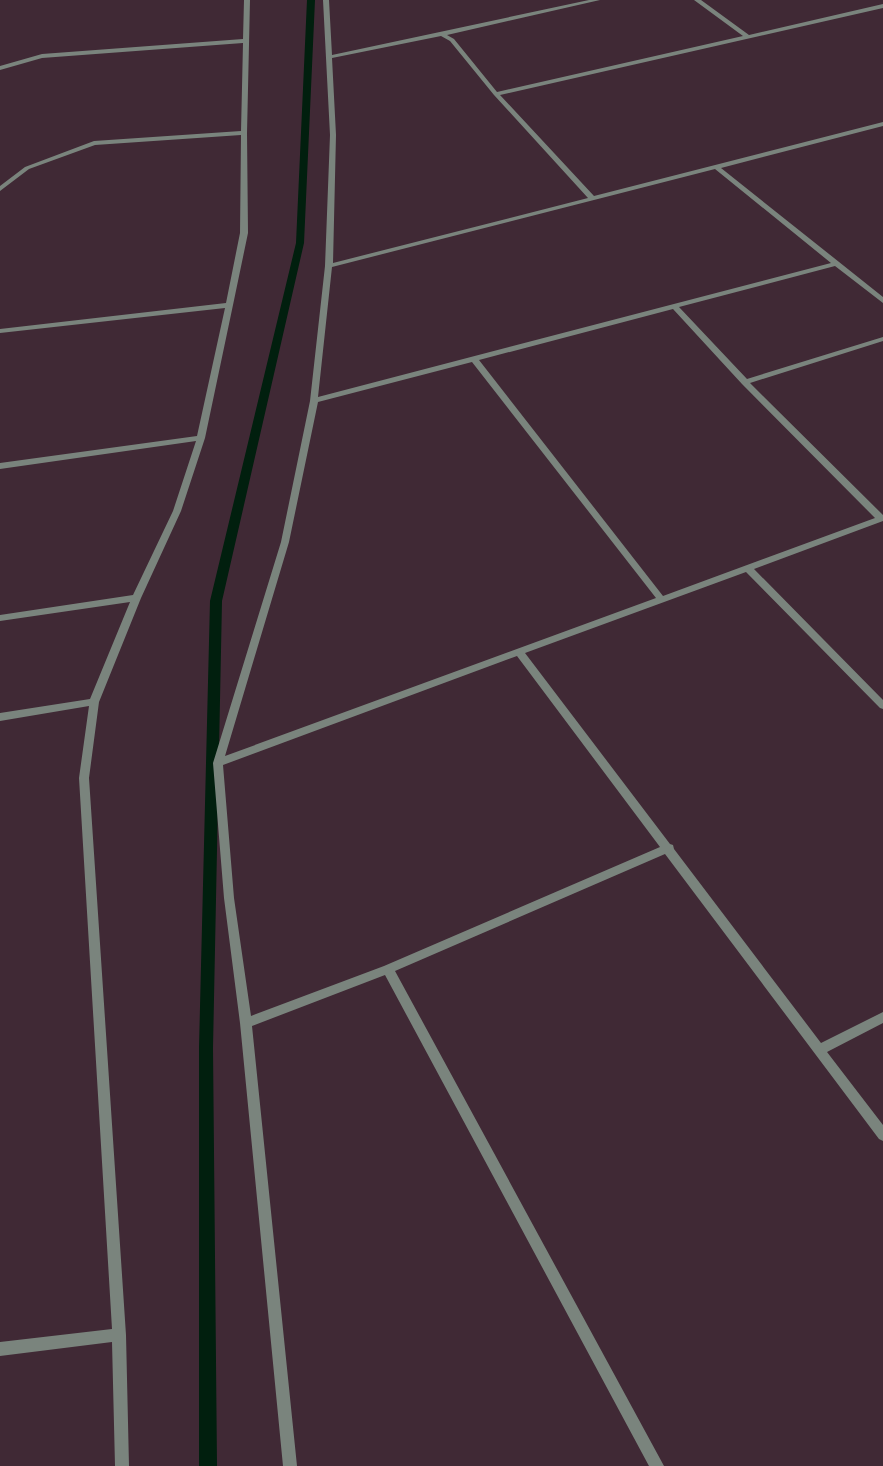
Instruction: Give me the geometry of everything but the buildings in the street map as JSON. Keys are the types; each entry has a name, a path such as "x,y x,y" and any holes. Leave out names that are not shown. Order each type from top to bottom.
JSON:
{"street":[{"path":"122,1466 119,1335 84,778 94,702 136,598 177,511 201,438 244,233 245,42 248,0"},
{"path":"290,1466 246,1023 229,898 218,763 284,542 314,401 329,266 334,135 326,0"},
{"path":"329,57 596,0"},
{"path":"696,0 748,37"},
{"path":"496,94 883,6"},
{"path":"442,34 452,40 496,94 593,199"},
{"path":"0,68 42,56 245,42"},
{"path":"329,266 883,124"},
{"path":"875,126 883,132"},
{"path":"0,189 27,168 94,143 244,133"},
{"path":"716,167 883,301"},
{"path":"314,401 836,264"},
{"path":"0,331 229,305"},
{"path":"218,763 882,519 745,382 674,306"},
{"path":"745,382 883,339"},
{"path":"475,360 662,600"},
{"path":"0,466 201,438"},
{"path":"748,568 883,706"},
{"path":"0,618 136,598"},
{"path":"519,652 883,1134"},
{"path":"0,717 94,702"},
{"path":"246,1023 388,969 668,848"},
{"path":"388,969 657,1466"},
{"path":"819,1050 883,1017"},
{"path":"0,1349 119,1335"}],"waterway":[{"path":"208,1466 206,1048 216,601 300,243 311,0"}]}
